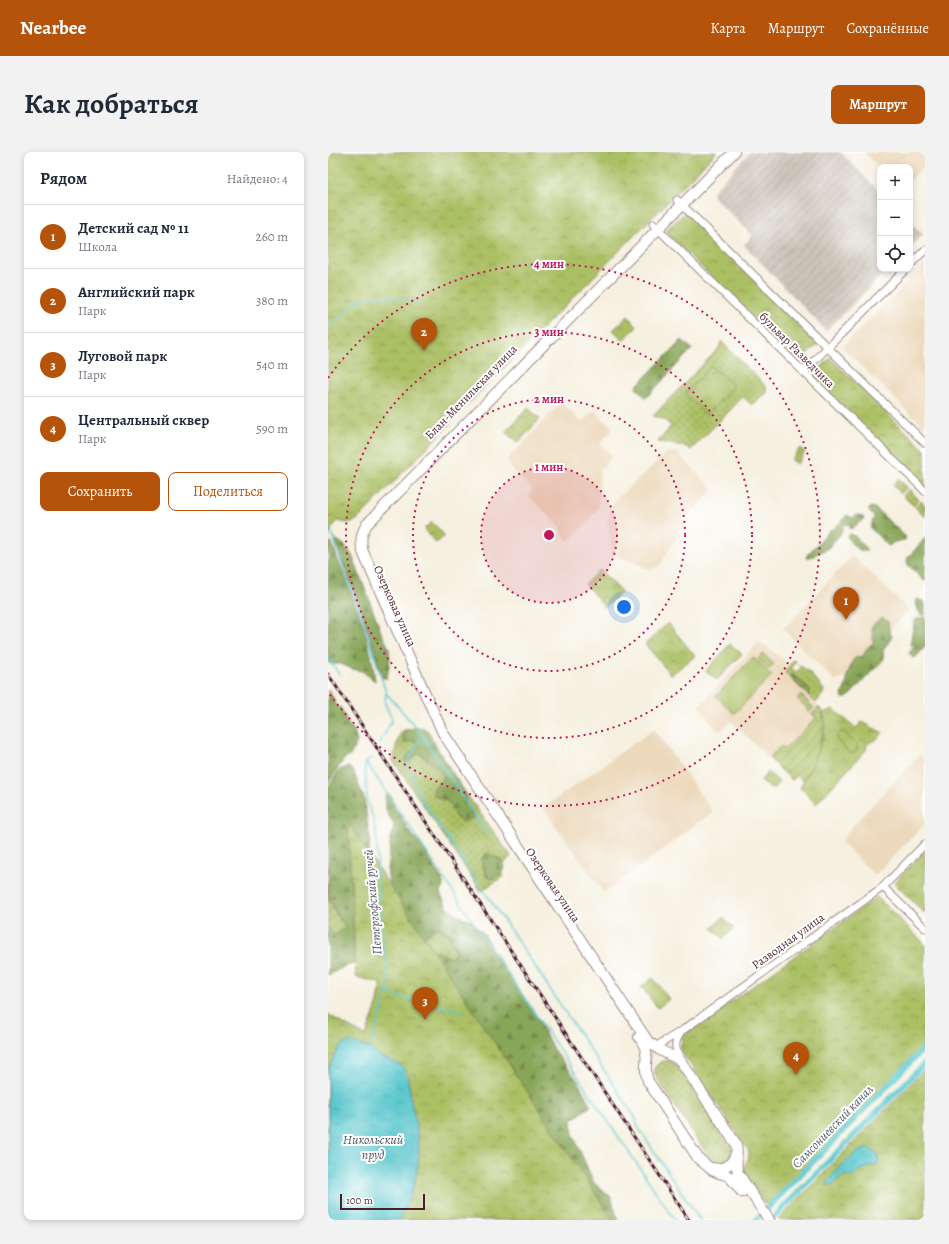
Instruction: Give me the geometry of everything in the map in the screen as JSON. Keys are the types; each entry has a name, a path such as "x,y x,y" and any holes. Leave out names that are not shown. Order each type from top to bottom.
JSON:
{"street":[{"path":"680,202 725,152"},
{"path":"680,202 734,152"},
{"name":"Блан-Менильская улица","path":"358,538 357,529 362,522 680,202"},
{"name":"бульвар Разведчика","path":"680,202 925,443"},
{"name":"бульвар Разведчика","path":"655,226 925,491"},
{"path":"913,262 925,250"},
{"path":"803,372 903,272"},
{"name":"Озерковая улица","path":"358,538 357,551 362,565 378,598 422,702 436,730 463,774 642,1041 651,1050"},
{"name":"Разводная улица","path":"651,1050 683,1030 883,887 925,844"},
{"path":"883,887 925,928"},
{"path":"683,1030 675,1042 680,1060 736,1144 736,1166 738,1173 756,1207 761,1220"},
{"path":"680,1060 651,1050 645,1072 650,1085 698,1158 715,1172 730,1177 769,1220"},
{"path":"706,1166 713,1168 726,1167 735,1158 737,1150"}],"shaded area":[{"path":"750,152 840,152 877,189 877,272 885,272 826,331 744,245 753,236 711,194"},
{"path":"864,152 925,152 925,165 913,177 913,164 877,165"},
{"path":"913,225 923,234 913,244"},
{"path":"925,264 925,428 842,347"},
{"path":"561,403 582,422 594,410 613,429 600,444 612,456 600,470 598,508 591,518 568,541 562,533 560,526 528,496 532,489 509,466 511,464 507,461"},
{"path":"677,452 713,490 688,516 660,565 651,570 612,554 607,521 614,501 667,453"},
{"path":"852,556 909,610 841,679 835,681 783,629"},
{"path":"759,642 787,663 785,673 823,712 825,726 820,744 803,781 797,776 792,781 731,721 720,731 717,731 699,706"},
{"path":"654,729 713,812 604,893 543,808"},
{"path":"920,754 925,759 925,824 875,875 841,842 851,828"}],"green space":[{"path":"328,152 717,152 458,414 456,412 450,420 451,423 357,520 348,523 337,521 331,530 328,540"},
{"path":"685,212 816,340 818,344 798,362 667,233 666,230"},
{"path":"628,316 637,327 623,340 613,330"},
{"path":"682,340 692,349 646,398 635,387"},
{"path":"721,341 766,386 767,393 752,405 743,397 691,450 687,447 658,442 671,426 663,419 653,416 719,348"},
{"path":"830,358 925,450 925,487 813,376"},
{"path":"711,366 734,386 707,415 685,394"},
{"path":"528,408 540,419 518,443 505,432"},
{"path":"800,448 805,452 797,464 791,460"},
{"path":"898,479 907,487 901,494 893,486"},
{"path":"909,489 919,500 914,506 903,496"},
{"path":"921,501 925,505 925,517 915,507"},
{"path":"871,507 875,508 906,537 905,540 894,542 889,546 887,545 870,528 874,517 868,510"},
{"path":"847,515 852,518 860,515 864,519 851,529 849,528 850,523 845,525 840,522"},
{"path":"432,522 445,536 436,543 424,529"},
{"path":"838,524 843,526 840,533 841,534 828,549 806,558 807,555 831,529 836,530 835,527"},
{"path":"849,534 857,538 867,551 855,547 847,536"},
{"path":"925,538 925,582 908,565 907,559"},
{"path":"334,540 337,540 344,545 352,555 381,632 389,648 390,659 387,678 383,678 360,606"},
{"path":"331,541 352,594 364,631 371,656 375,681 362,671 352,669 341,664 330,664 328,662 328,545"},
{"path":"600,570 622,592 605,607 585,584"},
{"path":"917,599 925,602 925,616 921,615 918,610"},
{"path":"882,617 888,622 892,637 883,650 884,659 848,697 843,698 842,695 847,682 846,678 853,660 856,657 863,656 867,648 873,643 871,627"},
{"path":"925,617 925,647 916,657 913,658 909,653 915,646 914,644 911,646 910,645 914,622 916,619"},
{"path":"668,623 695,656 671,675 645,644"},
{"path":"730,644 742,654 717,680 706,671"},
{"path":"763,654 774,664 769,669 758,659"},
{"path":"753,657 772,675 734,714 716,696"},
{"path":"794,660 796,662 791,667 796,672 801,668 798,664 809,672 824,690 823,694 816,703 786,674 786,669"},
{"path":"791,674 806,686 810,691 809,695 789,676"},
{"path":"328,690 334,699 335,705 341,708 348,724 354,730 357,742 350,756 344,759 328,783"},
{"path":"801,695 814,708 809,713 807,711 808,709 797,699"},
{"path":"819,707 823,714 824,723 823,733 816,755 803,781 797,776 792,780 770,759 770,757 781,746 785,749 816,718 812,714"},
{"path":"833,709 856,728 862,722 883,733 875,741 872,741 866,746 867,749 816,804 800,788 822,741 825,726 823,713"},
{"path":"419,727 428,731 465,792 466,799 464,803 473,818 464,822 456,818 449,802 433,795 434,789 444,777 430,761 419,753 405,763 417,743 411,741 404,743 403,735 405,730"},
{"path":"405,730 403,735 411,741 417,743 411,752 410,761 419,753 440,770 444,777 433,794 472,813 466,808 464,803 466,799 465,792 511,856 504,864 503,861 481,860 486,876 491,879 502,873 504,876 481,891 392,759 401,731"},
{"path":"841,731 844,732 857,745 857,749 854,753 849,753 837,740 837,736"},
{"path":"348,767 353,770 364,798 370,839 368,868 367,960 350,964 328,975 328,927 334,935 340,921 328,894 330,870 328,862 328,787 339,770"},
{"path":"768,772 779,782 772,790 761,780"},
{"path":"387,794 391,796 394,808 400,815 408,830 423,848 442,879 444,887 440,893 447,907 458,915 470,920 483,933 494,953 533,1010 553,1049 577,1080 591,1106 572,1120 573,1135 594,1183 611,1197 618,1220 407,1220 429,948 451,958 455,952 449,935 437,927 420,939 390,890 387,869 390,838 394,825 386,811 385,796"},
{"path":"348,823 613,1220 328,1220 328,1014 366,1036 378,1002 381,983 356,977"},
{"path":"925,851 925,914 894,883"},
{"path":"487,853 503,861 505,867 502,873 491,879 487,876 481,860"},
{"path":"328,862 329,874 328,894"},
{"path":"328,894 335,912 346,928 334,935 328,927"},
{"path":"877,897 925,944 925,1044 767,1207 743,1172 749,1157 748,1150 681,1051 682,1037"},
{"path":"723,917 734,928 723,939 712,928"},
{"path":"437,927 449,935 455,952 451,958 396,935 420,939"},
{"path":"653,978 669,999 658,1008 641,987"},
{"path":"669,1060 676,1065 730,1146 731,1153 728,1161 718,1164 711,1160 657,1079 655,1075 656,1066 661,1062"},
{"path":"925,1069 925,1217 922,1220 778,1220"}],"water":[{"name":"Никольский пруд","path":"346,1042 370,1048 378,1055 399,1064 405,1070 407,1075 417,1132 419,1156 414,1186 400,1220 328,1220 328,1069 340,1047"},
{"path":"868,1148 878,1154 878,1164 861,1170 853,1176 841,1176 833,1185 828,1186 827,1181 851,1157"}],"waterway":[{"path":"328,326 340,318 357,302 370,297 386,296 418,302"},
{"name":"Петергофский ручей","path":"328,527 331,530 345,573 358,606 386,692 385,703 392,720 380,743"},
{"path":"328,657 339,674"},
{"path":"386,693 420,732 487,835"},
{"path":"422,735 405,766 411,771 420,797 635,1117 638,1127 700,1220"},
{"name":"Петергофский ручей","path":"371,758 366,762 365,767 367,801 376,831 379,899 388,972 388,988 372,1045"},
{"path":"366,762 675,1220"},
{"path":"387,993 424,1004 463,1011"},
{"name":"Самсониевский канал","path":"756,1220 925,1047"},
{"path":"771,1220 925,1063"}],"railway":[{"path":"328,674 689,1220"}],"place":[{"name":"Английский парк","path":"424,351"},
{"name":"Детский сад № 11","path":"846,620"},
{"name":"Луговой парк","path":"425,1020"},
{"name":"Центральный сквер","path":"796,1075"}]}
